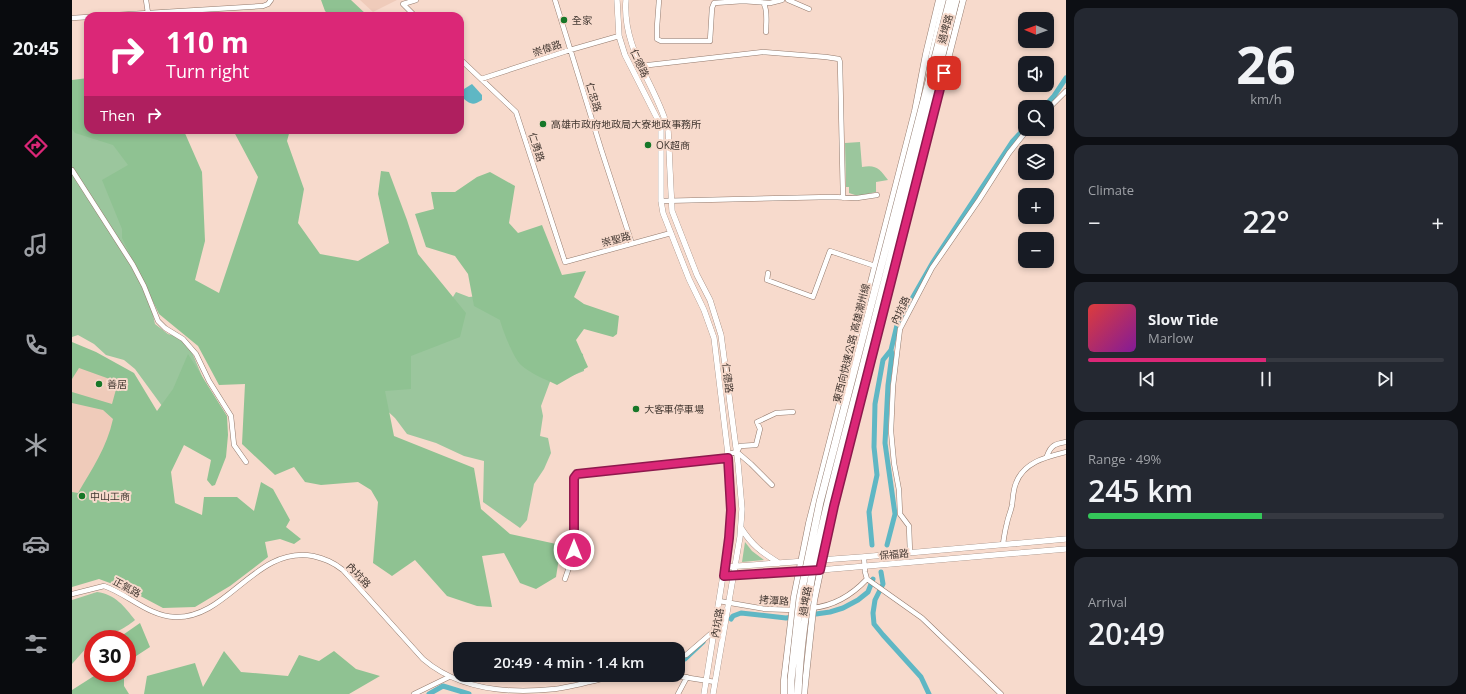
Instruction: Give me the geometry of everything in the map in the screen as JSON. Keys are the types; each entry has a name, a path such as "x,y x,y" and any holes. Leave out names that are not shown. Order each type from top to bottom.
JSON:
{"highway":[{"path":"921,112 945,0"},
{"name":"東西向快速公路 高雄潮州線","path":"790,694 800,598 820,502 950,0"},
{"name":"東西向快速公路 高雄潮州線","path":"798,694 807,600 827,504 956,0"}],"main road":[{"name":"過埤路","path":"784,694 784,680 792,612 809,523 915,111 926,54 939,0"},
{"name":"過埤路","path":"804,694 813,609 836,498 963,0"}],"street":[{"path":"146,0 148,12"},
{"path":"411,12 403,4 416,0"},
{"name":"仁忠路","path":"555,0 601,150 632,244"},
{"name":"仁德路","path":"617,0 619,36 625,55 658,120 661,130 661,201 663,213 689,279 704,310 714,338 728,456 731,510 725,567"},
{"name":"仁德路","path":"626,0 628,33 640,66 665,117 668,129 672,211 698,275 710,300 721,335 737,452 742,510 736,566"},
{"path":"659,0 657,39 661,41 710,41 712,8 714,3 743,2 764,4 782,0"},
{"path":"788,0 810,9"},
{"path":"164,12 263,6 270,1"},
{"path":"764,4 767,9 766,32"},
{"path":"72,18 84,17"},
{"name":"崇偉路","path":"482,79 570,50 619,36"},
{"path":"640,66 763,52 839,59 843,198"},
{"name":"仁勇路","path":"464,62 516,112 565,262"},
{"path":"1054,103 1066,91"},
{"name":"內坑路","path":"910,553 909,526 900,514 899,490 894,463 891,431 893,386 900,328 932,268 979,200 1009,153 1022,136"},
{"path":"72,170 133,265 144,286 158,321 164,328 184,339 196,354 209,381 231,416 234,445 246,462"},
{"path":"661,201 857,198 877,195"},
{"name":"崇聖路","path":"565,262 671,233"},
{"path":"768,273 767,280 813,297 830,251 875,266"},
{"path":"565,579 574,550 574,478 577,474 728,456 737,452 740,446 756,445 760,429 757,422 776,413 793,412"},
{"path":"1047,456 1055,444 1066,442"},
{"path":"737,452 772,485"},
{"path":"1003,544 1012,506 1013,491 1021,474 1033,463 1047,456 1066,452"},
{"path":"741,528 751,544 759,551 779,563"},
{"name":"保福路","path":"725,567 864,557 1066,539"},
{"name":"保福路","path":"724,576 820,570 1066,549"},
{"name":"內坑路","path":"149,610 164,616 176,617 199,613 210,607 267,565 293,555 306,555 331,562 343,570 423,659 431,666 453,679"},
{"path":"864,557 864,566 868,580 922,618 1001,694"},
{"name":"內坑路","path":"713,694 736,566"},
{"name":"內坑路","path":"704,694 725,567"},
{"name":"拷潭路","path":"719,601 792,612 813,609 836,603 868,580"},
{"name":"正氣路","path":"72,594 98,586 104,586 149,610"},
{"name":"內坑路","path":"685,655 714,630"},
{"path":"414,694 449,677"},
{"path":"678,694 687,678 715,682"},
{"name":"內坑路","path":"461,682 480,687 503,690 525,690 555,689 586,682"}],"shaded area":[{"path":"360,0 397,0 373,12"},
{"name":"中山工商","path":"72,354 131,376 72,555"}],"green space":[{"path":"321,0 351,0 364,12 326,12"},
{"path":"84,78 84,134 185,134 202,172 205,241 195,280 219,293 258,177 235,134 289,134 287,141 304,189 298,223 320,254 358,261 389,243 378,194 381,171 389,172 418,254 466,313 460,337 411,356 411,389 385,391 394,436 474,468 481,509 510,534 561,545 556,577 536,589 520,583 504,553 482,556 492,607 477,606 447,596 415,560 392,576 373,563 378,502 371,490 358,482 321,485 305,482 294,467 275,475 242,444 245,384 219,385 198,346 159,314 122,238 122,229 102,180 128,165 113,145 75,133 72,129 72,80"},
{"path":"84,96 84,134 136,134 150,301 155,324 168,334 182,338 191,350 204,381 165,410 135,369 124,360 106,355 94,344 78,335 72,337 72,107"},
{"path":"860,142 862,167 871,166 877,168 888,180 876,182 876,192 858,196 849,193 849,187 846,187 845,143"},
{"path":"490,172 515,186 509,223 518,233 542,225 562,275 586,271 574,297 584,304 619,316 617,334 613,337 584,329 576,340 588,367 557,385 529,371 518,362 500,320 474,306 468,274 455,256 426,247 415,214 434,209 431,192 455,192 477,177"},
{"path":"456,292 469,297 478,296 583,354 584,371 564,379 551,379 541,406 543,416 540,436 548,438 551,453 544,469 534,484 527,520 520,528 483,502 484,461 464,456 436,443 407,434 395,418 381,405 376,384 448,305"},
{"path":"72,342 96,352 134,373 157,411 173,389 188,354 227,416 228,435 226,457 215,485 212,486 207,480 211,460 184,445 171,472 175,503 202,515 204,497 237,497 254,511 261,482 273,489 290,520 286,527 301,539 294,544 280,539 265,542 268,557 230,586 195,607 163,608 129,590 99,579 72,587 72,492 78,493 94,466 107,439 113,419 103,410 72,403 72,392 112,404 118,382 79,368 72,379"},
{"path":"745,542 752,551 764,560 742,562"},
{"path":"97,592 103,593 119,602 135,620 119,630 84,630 84,650 72,664 72,600"},
{"path":"140,623 150,647 136,656 136,630 130,630"},
{"path":"224,651 241,672 288,676 299,655 319,661 334,651 356,669 380,676 349,694 144,694 147,676 195,663 203,687"},
{"path":"85,682 124,682 124,686 129,694 72,694 72,690"}],"water":[{"path":"472,84 482,95 482,100 477,103 471,103 464,99 464,89"}],"waterway":[{"path":"1050,100 1066,78"},
{"path":"887,545 895,514 885,443 888,385 892,354 891,350 897,325 933,262 1012,142 1018,136"},
{"path":"872,545 869,512 877,475 874,447 875,404 883,360 891,350"},
{"path":"881,572 883,584 875,600 873,613 874,624 921,677 929,694"},
{"path":"809,615 830,612 843,608 858,600 868,592 873,579"},
{"path":"731,619 733,616 741,613 786,618 793,617"},
{"path":"685,659 703,642"},
{"path":"429,694 443,686 469,694"}],"place":[{"name":"全家","path":"564,20"},
{"name":"高雄市政府地政局大寮地政事務所","path":"543,124"},
{"name":"OK超商","path":"648,145"},
{"name":"善居","path":"99,384"},
{"name":"大客車停車場","path":"636,409"},
{"name":"中山工商","path":"82,496"}],"route":[{"path":"574,550 574,478 577,474 728,458 731,510 724,576 820,570 834,506 944,73"}]}
